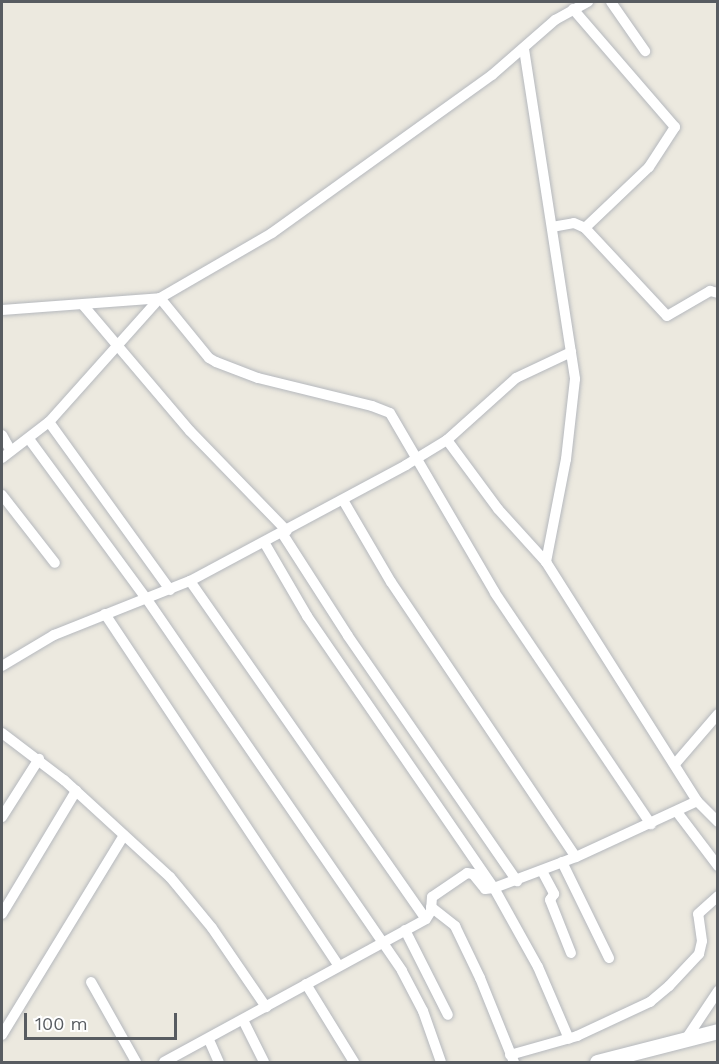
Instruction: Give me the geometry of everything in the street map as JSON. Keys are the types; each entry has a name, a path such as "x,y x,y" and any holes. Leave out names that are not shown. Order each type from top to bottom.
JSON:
{"street":[{"path":"2,458 49,422 160,298 272,232 524,49 555,20 588,2"},
{"path":"611,2 645,51"},
{"path":"573,9 675,127 649,167 585,228"},
{"path":"524,49 575,391 566,459 546,562"},
{"path":"552,226 574,223 585,228 662,314 671,314 710,291 717,293"},
{"path":"2,310 160,298"},
{"path":"160,298 209,358 216,362 258,378 372,406 390,413 495,593 651,824"},
{"path":"83,304 116,346 190,431 284,532 354,645 517,881"},
{"path":"2,664 54,635 190,581 343,500 447,441 482,411 507,385 571,352"},
{"path":"49,422 170,590"},
{"path":"2,435 11,451"},
{"path":"29,439 146,598 402,971 423,1011 441,1062"},
{"path":"447,441 498,509 546,562 698,801 717,822"},
{"path":"2,495 55,563"},
{"path":"343,500 391,582 576,857"},
{"path":"264,542 307,616 418,774 494,888 538,967 568,1039"},
{"path":"190,581 426,919"},
{"path":"105,614 338,965"},
{"path":"675,765 717,714"},
{"path":"2,734 39,759 76,791 192,902 266,1007"},
{"path":"2,817 39,759"},
{"path":"2,914 76,791"},
{"path":"164,1062 209,1040 338,965 426,919 432,897 467,873 473,874 485,889 517,881 651,824 698,801"},
{"path":"677,812 717,866"},
{"path":"2,1035 124,835"},
{"path":"562,862 609,958"},
{"path":"542,871 554,894 550,900 571,953"},
{"path":"431,907 456,926 480,978 512,1059 568,1039 650,1002 669,986 699,954 702,941 698,914 717,896"},
{"path":"405,930 448,1015"},
{"path":"91,982 136,1062"},
{"path":"306,984 354,1062"},
{"path":"686,1039 717,991"},
{"path":"243,1020 264,1062"},
{"path":"597,1062 717,1031"},
{"path":"209,1040 219,1062"}]}
